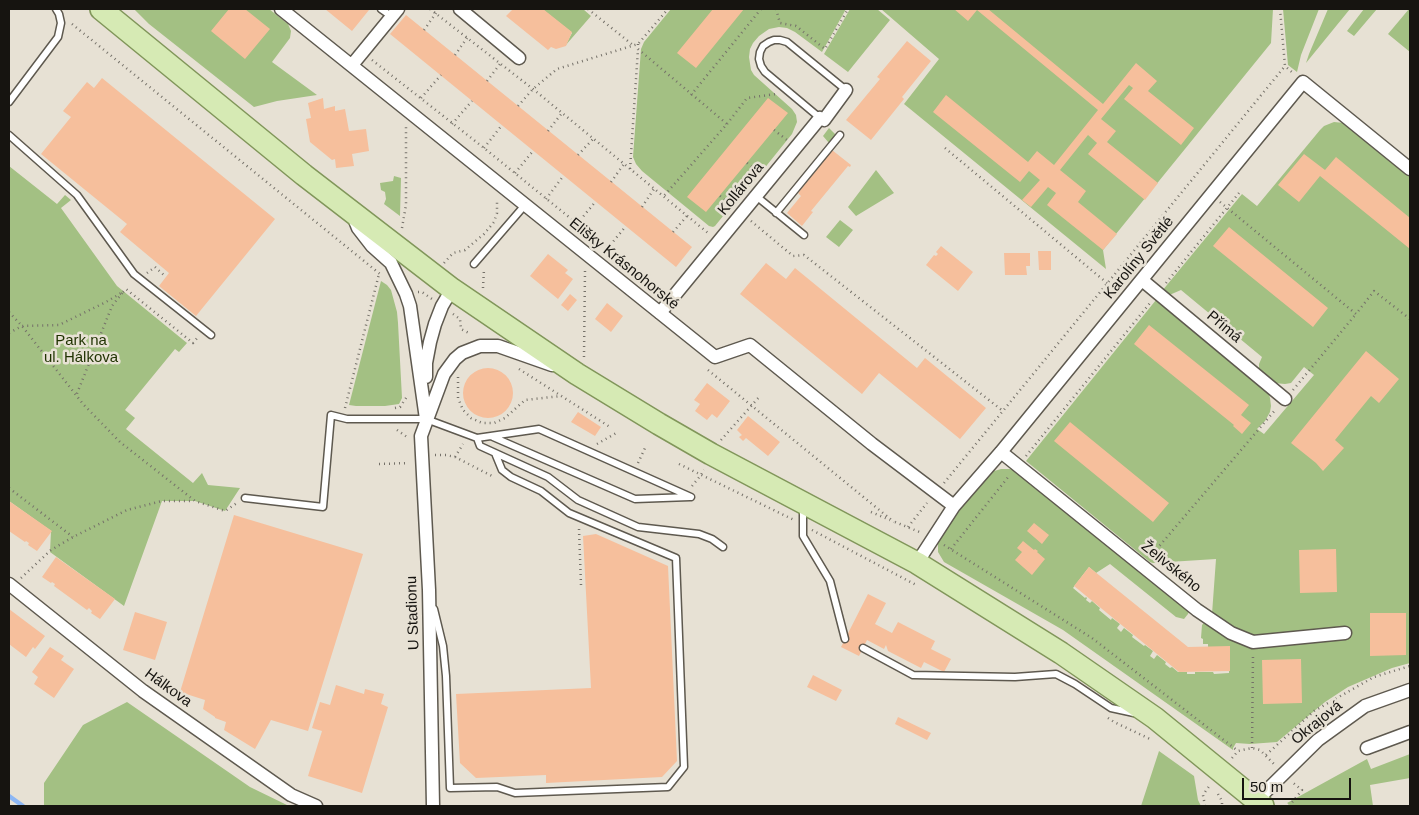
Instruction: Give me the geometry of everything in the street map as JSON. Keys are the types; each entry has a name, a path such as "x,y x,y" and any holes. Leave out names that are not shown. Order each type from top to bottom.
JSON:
{"main road":[{"path":"101,9 352,212 444,296 580,366 658,424 711,454 917,563 1061,653 1155,718 1260,803"}],"street":[{"name":"Elišky Krásnohorské","path":"282,9 716,357 750,345 872,444 954,506"},
{"path":"460,9 519,58"},
{"path":"352,65 390,11"},
{"path":"1303,82 1410,169"},
{"name":"Karolíny Světlé","path":"917,563 954,506 1001,452 1303,82"},
{"name":"Kollárova","path":"660,314 820,118 824,120 846,90"},
{"name":"U Stadionu","path":"352,212 358,228 372,246 391,264 406,294 410,306 426,419"},
{"name":"Přímá","path":"1142,280 1285,399"},
{"name":"U Stadionu","path":"426,419 426,363 430,342 444,296"},
{"name":"U Stadionu","path":"433,806 429,590 421,436 426,419 444,374 455,359 470,348 485,345 498,346 580,366"},
{"name":"Želivského","path":"1001,452 1197,610 1231,633 1253,642 1345,633"},
{"name":"Hálkova","path":"10,585 143,691 291,795 316,806"},
{"name":"Okrajová","path":"1260,803 1284,774 1318,740 1365,706 1410,690"},
{"path":"1367,748 1410,732"}],"lane":[{"path":"9,102 58,37 60,23 58,11"},
{"path":"820,118 765,72 759,59 763,46 774,40 787,42 846,90"},
{"path":"9,135 77,195 134,274 211,335"},
{"path":"776,213 840,135"},
{"path":"756,196 804,235"},
{"path":"474,264 526,206"},
{"path":"245,498 323,507 330,415 347,419 426,419 477,438 539,429 691,497 635,499 492,436"},
{"path":"477,438 480,446 548,477 578,500 638,526 699,534 712,539 722,547"},
{"path":"429,590 443,646 446,676 450,788 496,787 515,793 668,787 684,768 676,558 568,513 541,491 510,477 502,470 495,453"},
{"path":"803,503 803,536 830,581 845,639"},
{"path":"863,648 913,675 1015,677 1056,674 1112,708 1155,718"}],"path":[{"path":"430,9 533,89 718,242"},
{"path":"588,9 634,46"},
{"path":"518,106 533,89 557,69 638,44 668,9"},
{"path":"691,95 761,9"},
{"path":"776,9 780,22 796,26 825,49 848,9"},
{"path":"1280,9 1285,66 1303,82"},
{"path":"58,11 386,279"},
{"path":"424,30 436,13"},
{"path":"455,55 468,38"},
{"path":"630,169 638,44"},
{"path":"638,49 727,124"},
{"path":"362,52 671,300"},
{"path":"487,81 500,64"},
{"path":"908,527 1285,66"},
{"path":"421,98 441,75"},
{"path":"663,196 727,124 747,98 779,94"},
{"path":"452,124 472,101"},
{"path":"548,130 562,113"},
{"path":"402,228 406,205 406,123 414,129"},
{"path":"484,148 502,125"},
{"path":"774,130 790,142"},
{"path":"578,155 592,138"},
{"path":"945,148 1107,283"},
{"path":"515,174 533,151"},
{"path":"747,163 762,175"},
{"path":"611,182 624,164"},
{"path":"546,199 564,175"},
{"path":"642,207 654,190"},
{"path":"950,549 1239,193"},
{"path":"441,268 453,253 465,250 472,245 494,222 498,201 495,195"},
{"path":"1211,195 1356,314"},
{"path":"720,196 793,256 804,256 1003,411"},
{"path":"577,224 596,201"},
{"path":"673,232 686,216"},
{"path":"607,249 626,226"},
{"path":"483,288 483,271 486,262"},
{"path":"145,274 155,267 166,277"},
{"path":"580,366 585,269 593,275"},
{"path":"345,408 380,273"},
{"path":"9,333 22,326 60,325 106,302 126,289 193,343 204,330"},
{"path":"1142,565 1285,399 1374,291 1410,319"},
{"path":"76,396 112,306 123,292"},
{"path":"412,293 422,292 444,296"},
{"path":"449,311 460,319 461,328 478,339"},
{"path":"9,312 82,404 120,442 195,501"},
{"path":"517,367 610,427"},
{"path":"706,368 894,522"},
{"path":"458,372 458,398 460,404 471,418 482,423 500,421 510,415 525,400 561,396"},
{"path":"393,408 400,407 408,396 408,388"},
{"path":"721,440 760,396"},
{"path":"338,406 350,408"},
{"path":"595,445 618,432"},
{"path":"455,457 463,444"},
{"path":"638,464 645,448"},
{"path":"422,455 455,457 499,479"},
{"path":"379,464 411,463"},
{"path":"679,464 802,525 921,588"},
{"path":"691,488 701,475"},
{"path":"9,488 73,538"},
{"path":"10,585 51,550 127,510 162,501 195,501 225,511 245,498"},
{"path":"871,512 934,538 1092,638 1238,750 1252,748 1260,750 1302,790 1289,806"},
{"path":"574,524 579,527 581,585"},
{"path":"1252,748 1253,642"},
{"path":"1266,755 1314,711 1374,677 1410,666"},
{"path":"1105,716 1157,744"},
{"path":"1211,784 1218,793 1222,806"}],"green space":[{"path":"134,9 269,9 288,24 291,31 290,38 272,62 317,95 277,101 254,107 149,24"},
{"path":"542,9 583,9 591,16 565,46 572,33"},
{"path":"671,9 846,9 822,52 787,28 769,29 753,43 749,57 751,70 754,75 792,109 796,115 797,122 792,134 734,206 732,205 713,227 709,226 642,171 633,157 641,49 644,42"},
{"path":"850,9 877,9 890,20 848,72 824,54"},
{"path":"881,9 1273,9 1271,43 1103,250 1106,269 904,104 939,59"},
{"path":"1283,9 1319,9 1301,55 1297,72 1288,65"},
{"path":"1328,9 1350,9 1306,63 1309,54"},
{"path":"1364,9 1377,9 1354,36 1347,31"},
{"path":"1410,9 1410,52 1388,34"},
{"path":"1334,122 1344,123 1410,175 1410,663 1392,668 1348,687 1325,702 1277,742 1236,743 1233,750 1063,630 944,562 938,552 938,538 985,477 991,472 1010,469 1020,473 1189,611 1184,619 1176,617 1110,564 1096,573 1089,567 1073,588 1086,597 1086,600 1090,603 1092,601 1111,620 1112,618 1120,624 1117,628 1121,632 1124,628 1133,635 1132,637 1153,651 1150,656 1154,659 1157,655 1170,668 1172,667 1178,672 1187,672 1187,674 1195,674 1195,672 1229,673 1229,647 1208,647 1208,644 1203,644 1203,639 1201,638 1202,625 1212,614 1216,559 1150,562 1026,461 1156,300 1268,391 1271,406 1270,412 1257,429 1264,434 1314,375 1304,367 1291,383 1274,383 1259,370 1262,357 1181,290 1167,296 1162,291 1242,194 1257,206 1320,130"},
{"path":"829,128 837,136 775,211 775,208 829,143 823,136"},
{"name":"Park na ul. Hálkova","path":"9,166 57,204 65,195 71,200 61,208 117,286 187,343 179,352 175,349 125,410 135,418 126,429 193,483 202,473 208,485 240,488 225,511 195,501 162,501 124,606 50,552 51,531 9,501"},
{"path":"876,170 894,193 856,216 848,207"},
{"path":"394,176 401,178 400,216 384,204 386,199 385,192 381,190 380,183 393,181"},
{"path":"840,220 853,230 839,247 826,237"},
{"path":"381,281 391,290 397,312 402,398 399,404 385,406 349,405"},
{"path":"127,702 250,787 289,806 44,806 44,783 83,725"},
{"path":"1159,751 1194,776 1198,800 1201,806 1141,806"},
{"path":"1410,754 1410,778 1370,785 1373,806 1291,806 1287,803 1367,759 1371,769"}],"building":[{"path":"229,9 245,9 270,29 245,59 211,31"},
{"path":"325,9 368,9 369,10 352,31"},
{"path":"513,9 543,9 572,32 566,46 556,49 551,47 548,50 506,16"},
{"path":"713,9 744,9 696,68 677,53"},
{"path":"954,9 988,9 1103,104 1136,63 1157,81 1148,91 1194,128 1181,145 1124,99 1133,88 1129,85 1101,119 1116,131 1107,142 1158,183 1145,200 1088,154 1097,143 1088,135 1060,170 1086,191 1078,202 1117,234 1103,250 1047,205 1056,193 1048,187 1031,207 1022,200 1040,180 1029,171 1020,182 933,112 946,95 1028,162 1037,151 1054,165 1098,110 977,10 968,21"},
{"path":"406,15 692,247 676,267 390,34"},
{"path":"907,41 931,61 871,140 846,120 880,79 877,77"},
{"path":"102,78 275,219 196,316 159,286 169,273 120,232 127,224 41,154 71,117 63,111 87,82 94,88"},
{"path":"323,98 324,109 335,106 335,111 345,109 349,131 366,129 369,151 352,154 354,166 336,168 335,159 332,160 310,142 306,119 311,118 308,103"},
{"path":"768,98 788,113 706,212 687,197"},
{"path":"832,150 851,165 850,167 848,166 811,211 813,212 802,226 787,213 801,196 798,193"},
{"path":"1304,154 1325,170 1336,157 1410,218 1410,249 1320,176 1299,202 1278,185"},
{"path":"1229,227 1328,308 1313,327 1213,246"},
{"path":"941,246 973,272 958,291 926,265 934,255 938,254 936,252"},
{"path":"1038,251 1051,251 1051,270 1039,270"},
{"path":"1004,253 1030,253 1030,266 1026,266 1027,275 1005,275"},
{"path":"548,254 568,270 565,273 573,279 558,299 530,276"},
{"path":"766,263 786,279 795,268 917,368 925,358 986,408 960,439 879,373 862,394 740,294"},
{"path":"570,294 577,300 568,311 561,305"},
{"path":"607,303 623,316 611,332 595,319"},
{"path":"1149,325 1249,405 1241,415 1251,423 1242,434 1234,425 1134,344"},
{"path":"1366,351 1399,379 1379,403 1371,396 1335,440 1344,448 1323,471 1291,443"},
{"path":"488,368 498,370 506,375 511,383 513,393 511,403 506,411 498,416 488,418 478,416 470,411 465,403 463,393 465,383 470,375 478,370"},
{"path":"707,383 730,401 717,418 712,414 707,420 695,411 700,404 694,400"},
{"path":"578,412 601,427 595,436 571,422"},
{"path":"748,416 780,442 768,456 746,438 743,441 739,437 742,435 737,430"},
{"path":"1070,422 1169,503 1153,522 1054,441"},
{"path":"9,501 52,531 37,551 28,545 29,543 9,531"},
{"path":"234,515 363,554 308,731 271,720 255,749 224,730 226,722 215,718 203,709 205,700 180,692"},
{"path":"1034,523 1049,535 1042,544 1027,531"},
{"path":"596,534 668,566 677,761 662,777 546,783 546,775 476,778 460,763 456,694 591,688 583,536"},
{"path":"1023,541 1038,551 1045,559 1032,575 1015,560 1022,552 1017,548"},
{"path":"1336,549 1337,592 1300,593 1299,550"},
{"path":"56,557 115,599 100,619 91,613 92,611 89,608 87,610 54,586 55,584 42,577"},
{"path":"1089,567 1188,647 1230,646 1230,671 1179,672 1074,586"},
{"path":"868,594 886,603 875,624 892,633 898,622 935,641 931,649 951,659 944,672 924,662 921,668 888,651 886,645 884,649 867,640 859,656 841,647"},
{"path":"9,609 45,636 35,649 33,647 26,657 9,644"},
{"path":"135,612 167,622 155,660 123,650"},
{"path":"1370,613 1406,613 1406,655 1370,656"},
{"path":"50,647 64,656 61,660 74,669 54,698 34,684 38,677 32,672"},
{"path":"1301,659 1302,703 1263,704 1262,660"},
{"path":"813,675 842,690 836,701 807,687"},
{"path":"336,685 364,694 365,689 384,694 381,704 388,707 362,793 308,776 322,731 312,728 320,702 330,705"},
{"path":"898,717 931,733 927,740 895,724"}],"waterway":[{"path":"9,796 23,806"}]}
